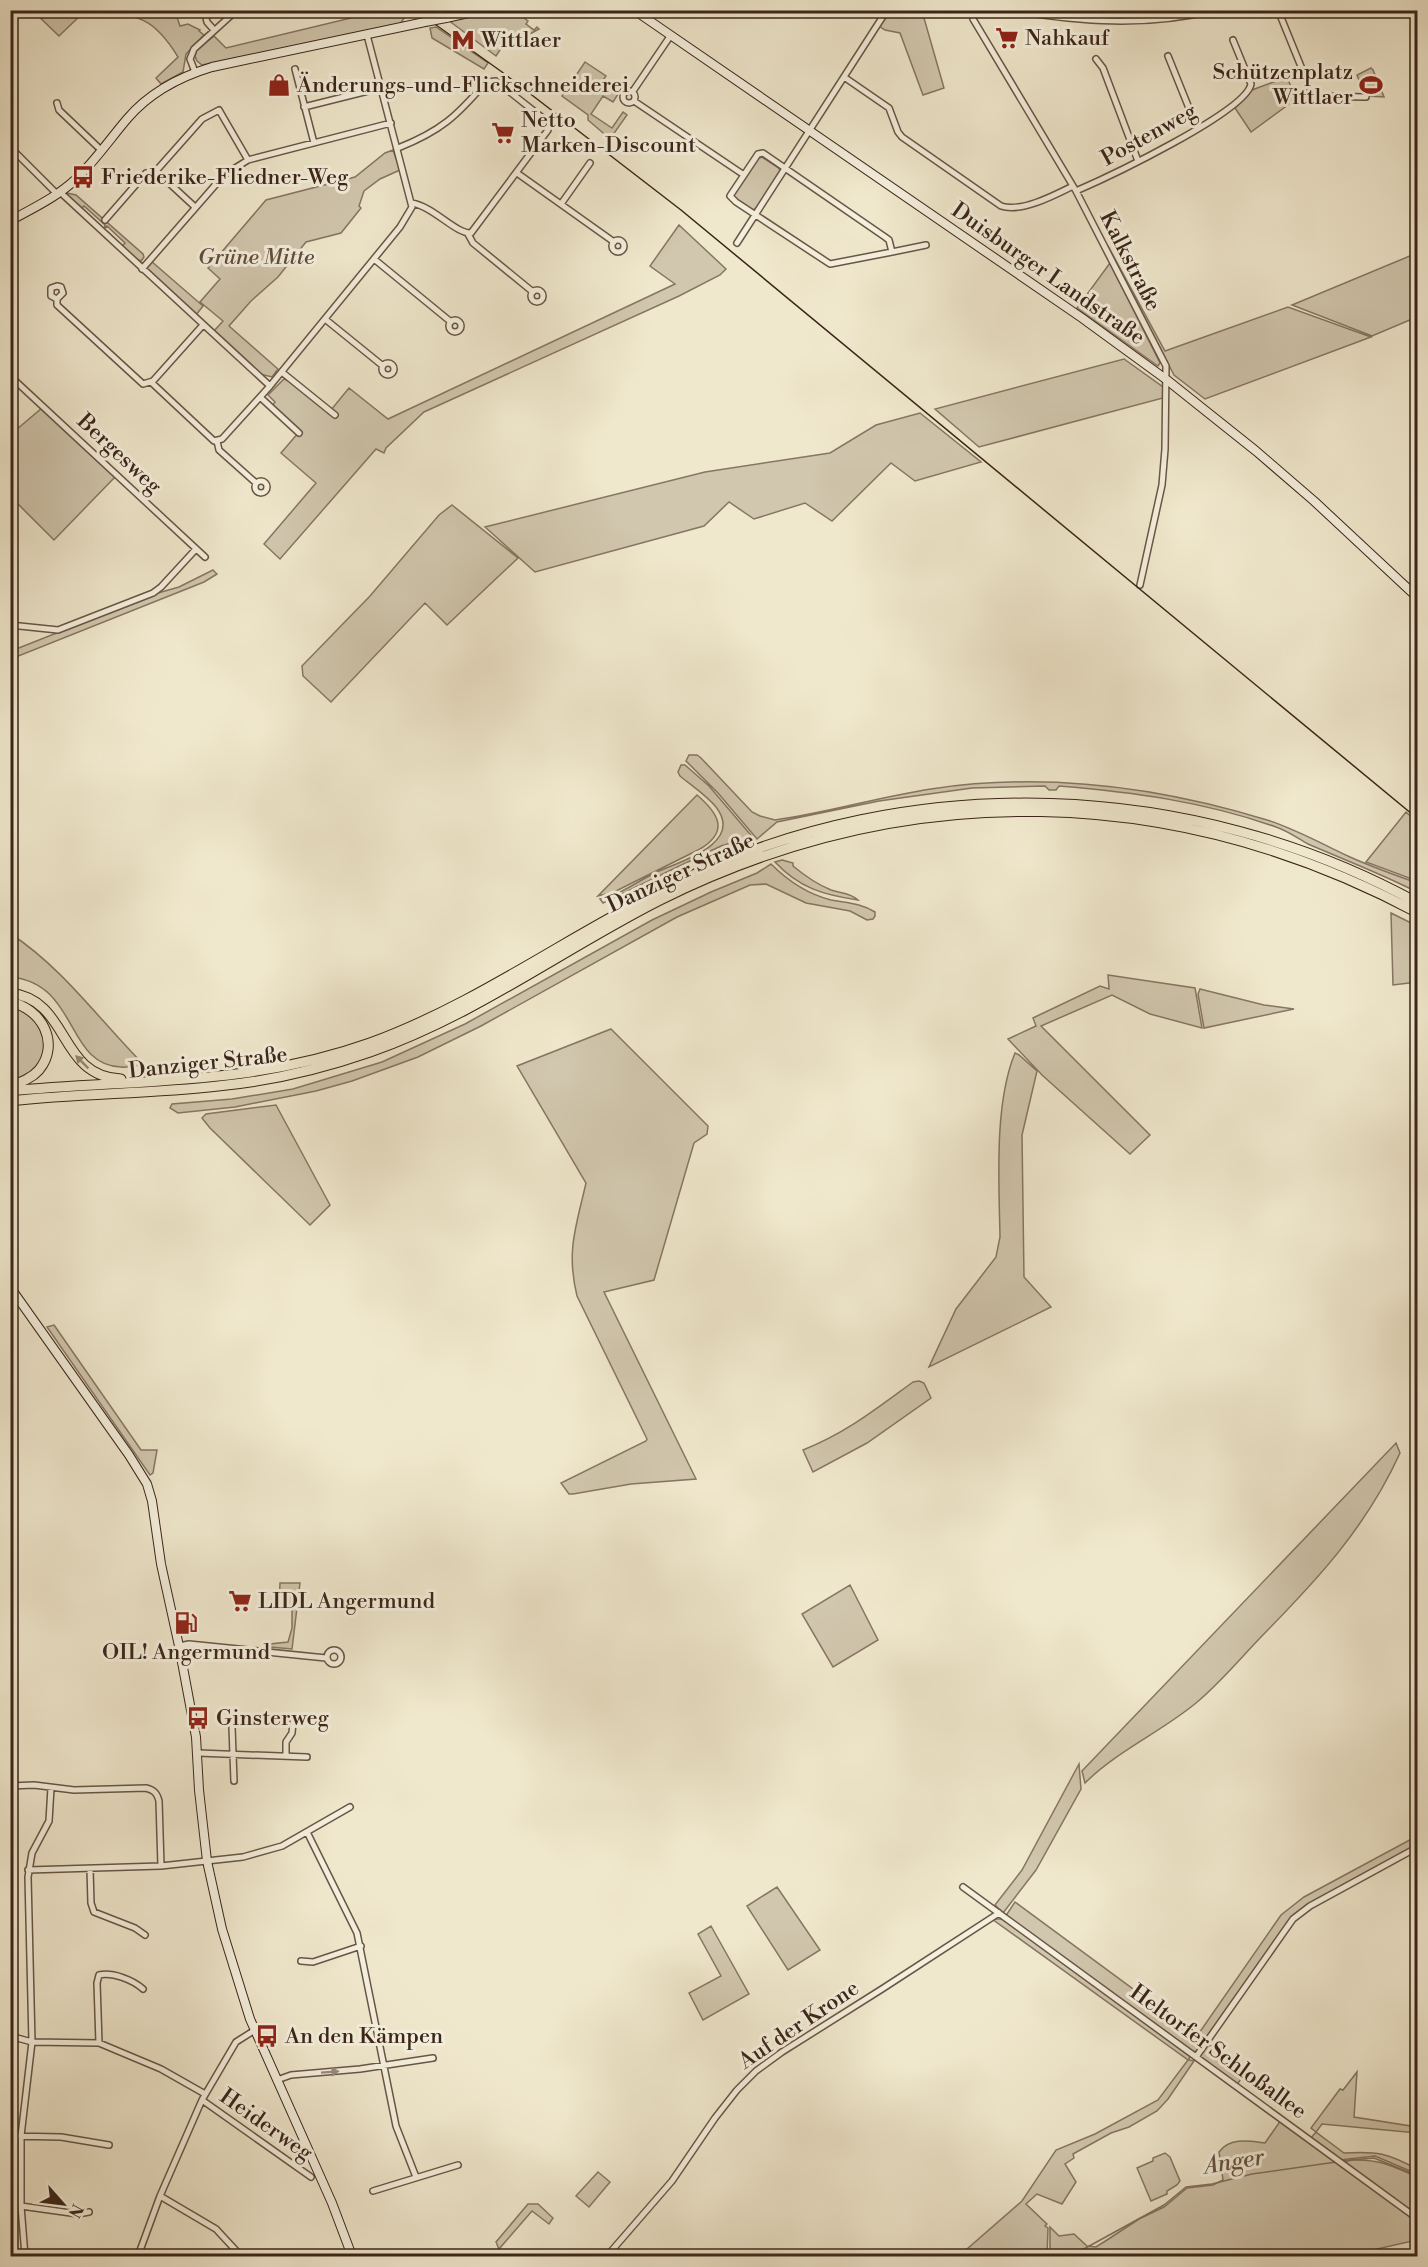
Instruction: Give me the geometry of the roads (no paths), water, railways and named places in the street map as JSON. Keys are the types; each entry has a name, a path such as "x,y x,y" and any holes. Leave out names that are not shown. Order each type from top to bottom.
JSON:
{"highway":[{"name":"Danziger Straße","path":"10,1091 218,1078 312,1061 372,1042 471,996 624,909 709,867 769,844 830,826 908,811 954,805 1035,802 1093,805 1164,814 1227,828 1289,847 1345,868 1418,903"},
{"name":"Danziger Straße","path":"10,1101 217,1087 267,1080 333,1064 374,1051 441,1022 656,902 729,868 827,836 931,816 1001,811 1063,812 1133,818 1187,827 1226,836 1315,866 1418,913"},
{"path":"10,993 33,999 43,1006 85,1066 104,1077 130,1080 134,1083"},
{"path":"10,1002 26,1006 36,1014 45,1027 48,1040 47,1054 39,1070 28,1079 10,1086"}],"main road":[{"path":"10,221 58,193 75,180 142,104 156,92 195,72 279,52 482,10"},
{"name":"Duisburger Landstraße","path":"634,10 1082,318 1167,380 1314,501 1418,598"},
{"path":"10,1281 26,1309"},
{"path":"10,1287 147,1484 198,1753 199,1790 207,1861 222,1929 255,2030 332,2203 352,2256"}],"street":[{"path":"204,10 207,22 214,30"},
{"path":"195,72 190,62 192,53 237,10"},
{"path":"737,243 887,10"},
{"name":"Kalkstraße","path":"972,10 973,19 1074,188 1166,366 1162,485 1140,585"},
{"path":"1010,10 1067,18 1132,23 1186,17 1215,10"},
{"path":"1066,10 1067,18"},
{"path":"1278,10 1312,96 1366,97"},
{"path":"217,441 222,439 283,372 407,218 412,204 368,35"},
{"path":"633,91 671,35"},
{"name":"Postenweg","path":"844,77 889,108 902,137 1000,206 1016,207 1041,201 1112,176 1226,111 1242,98 1250,87 1248,74 1233,40"},
{"path":"1168,56 1197,128"},
{"path":"1096,59 1103,68 1138,161"},
{"path":"295,69 314,143"},
{"path":"398,148 424,138 448,123 465,108 486,81 494,80 549,123 548,130 474,231 468,234 461,232 425,207 412,204"},
{"path":"304,106 368,91"},
{"path":"633,91 625,91 622,97 626,102 634,101 744,175"},
{"path":"633,91 634,101"},
{"path":"57,103 59,110 102,150"},
{"path":"105,220 146,173 156,171 202,120 219,110 248,160"},
{"path":"142,268 224,175 248,160 391,123"},
{"path":"10,147 270,386"},
{"path":"892,252 889,240 761,153 730,196 735,202 830,264 892,252 926,245"},
{"path":"561,204 590,163"},
{"path":"156,171 195,207"},
{"path":"517,173 614,242"},
{"path":"468,234 473,243 533,292"},
{"path":"374,259 451,322"},
{"path":"57,299 57,306 140,382 145,384 151,382 203,325"},
{"path":"325,319 383,366"},
{"path":"283,372 335,415"},
{"name":"Bergesweg","path":"10,376 205,557"},
{"path":"151,382 209,437 217,441"},
{"path":"260,397 298,433"},
{"path":"217,441 219,450 256,483"},
{"path":"10,625 58,630 153,593 162,588 196,549"},
{"path":"179,1646 189,1644 326,1658"},
{"path":"286,1756 286,1742 292,1733 292,1722"},
{"path":"232,1727 234,1781"},
{"path":"198,1753 307,1757"},
{"path":"10,1786 34,1785 74,1791 153,1790 158,1794 159,1801 161,1866"},
{"path":"24,2256 21,2136 32,2042 28,1870 32,1853 49,1821 51,1788"},
{"path":"28,1870 161,1866 262,1853 282,1846 350,1807"},
{"path":"307,1832 353,1922 361,1946 396,2126 416,2177"},
{"path":"1196,2057 1293,1920 1310,1906 1418,1847"},
{"path":"90,1869 91,1903 94,1912 135,1928 146,1935"},
{"name":"Heltorfer Schloßallee","path":"963,1887 1418,2219"},
{"name":"Auf der Krone","path":"607,2256 672,2181 715,2118 756,2071 999,1913"},
{"path":"301,1961 313,1962 361,1946"},
{"path":"99,2043 97,1983 99,1975 109,1974 136,1983 143,1989"},
{"path":"138,2256 160,2196 203,2097 236,2042 255,2030"},
{"name":"Heiderweg","path":"10,2036 32,2042 99,2043 161,2069 311,2176"},
{"path":"277,2080 291,2075 433,2058"},
{"path":"10,2136 61,2138 109,2145"},
{"path":"373,2191 458,2165"},
{"path":"160,2196 216,2229 241,2256"},
{"path":"21,2206 78,2214 89,2212"}],"waterway":[{"name":"Anger","path":"1340,2161 1374,2158 1418,2176"},
{"name":"Anger","path":"1071,2256 1164,2205 1186,2187 1212,2184 1252,2174 1336,2162"}],"tram line":[{"path":"415,10 502,72 681,210 1418,819"}],"place":[{"name":"Nahkauf","path":"1007,38"},
{"name":"Wittlaer","path":"463,40"},
{"name":"Änderungs-und-Flickschneiderei","path":"279,85"},
{"name":"Schützenplatz Wittlaer","path":"1371,85"},
{"name":"Netto Marken-Discount","path":"503,133"},
{"name":"Friederike-Fliedner-Weg","path":"83,177"},
{"name":"LIDL Angermund","path":"240,1601"},
{"name":"OIL! Angermund","path":"186,1623"},
{"name":"Ginsterweg","path":"198,1718"},
{"name":"An den Kämpen","path":"267,2036"}],"park label":[{"name":"Grüne Mitte","path":"256,257"}]}
